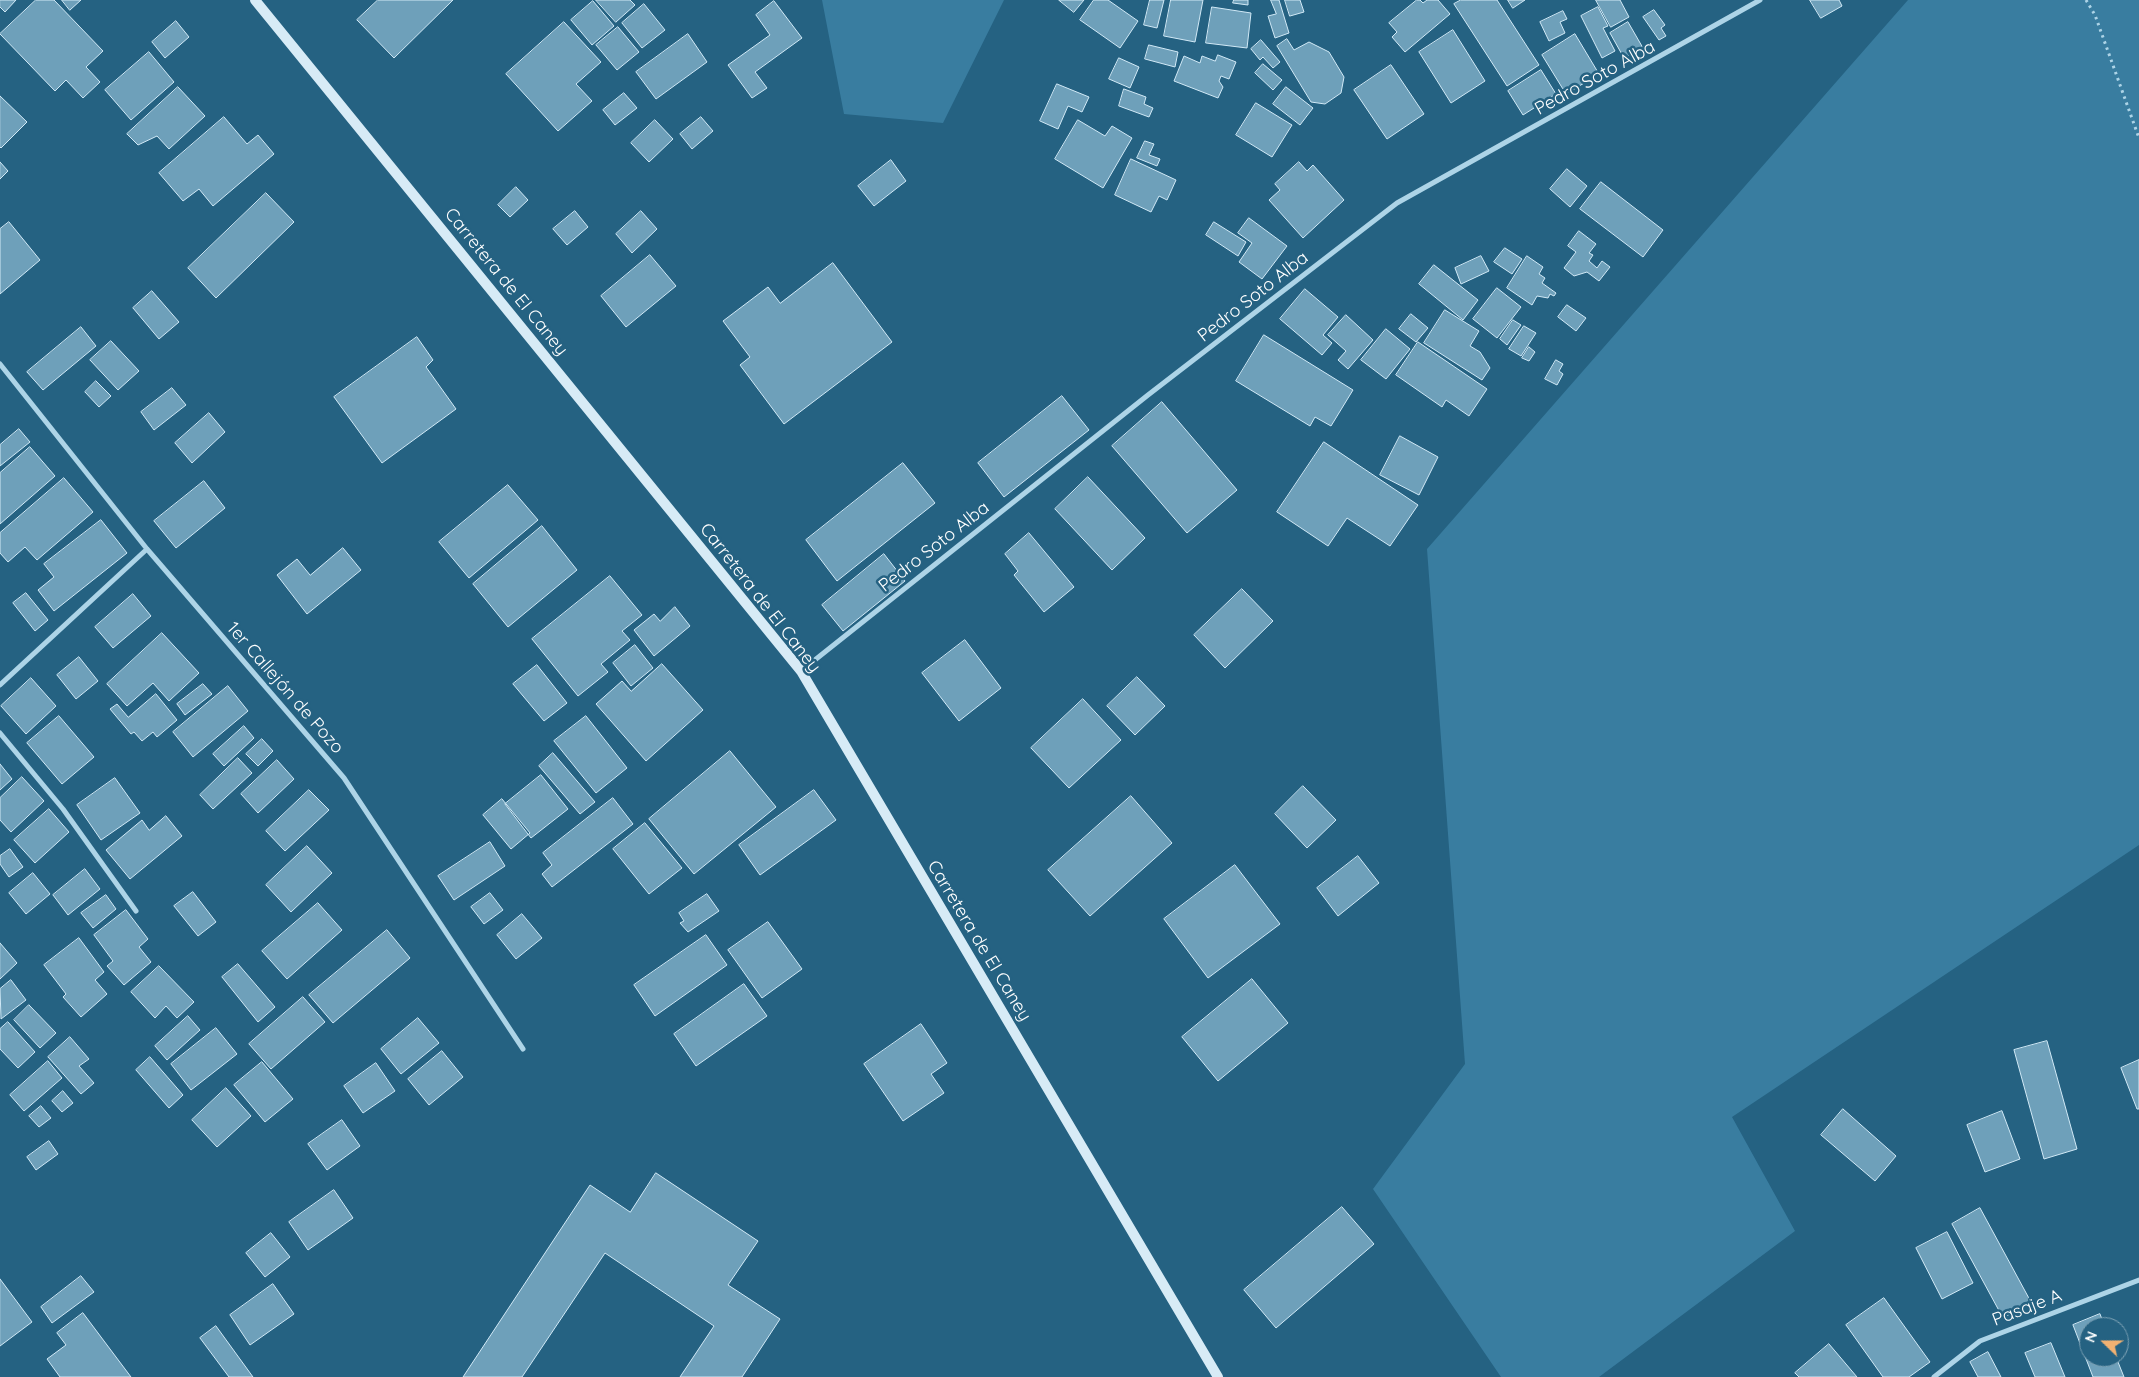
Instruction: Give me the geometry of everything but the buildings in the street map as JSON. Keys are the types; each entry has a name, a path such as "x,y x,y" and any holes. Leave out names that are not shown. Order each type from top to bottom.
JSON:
{"main road":[{"name":"Carretera de El Caney","path":"255,0 800,671 1218,1377"}],"street":[{"name":"Pedro Soto Alba","path":"800,671 1148,395 1397,203 1760,0"},
{"name":"1er Callejón de Pozo","path":"0,364 147,549 344,778 522,1049"},
{"path":"0,685 147,549"},
{"path":"0,733 63,810 136,911"},
{"name":"Pasaje A","path":"1934,1377 1980,1340 2139,1280"}],"path":[{"path":"2086,0 2095,15 2139,138"}],"shaded area":[{"path":"822,0 1004,0 943,123 844,114"},
{"path":"1908,0 2139,0 2139,845 1732,1117 1795,1231 1599,1377 1501,1377 1373,1189 1465,1064 1427,549"}]}
